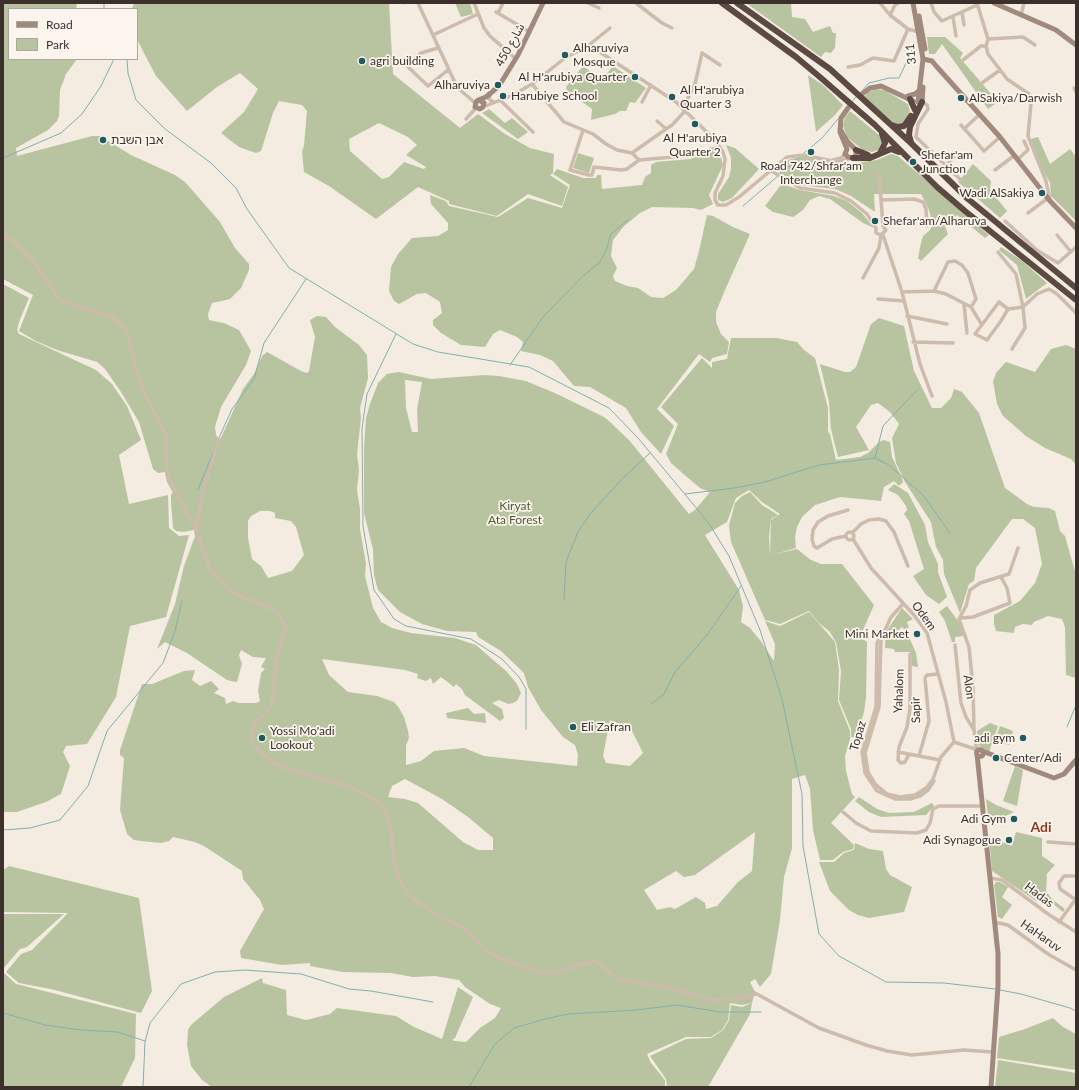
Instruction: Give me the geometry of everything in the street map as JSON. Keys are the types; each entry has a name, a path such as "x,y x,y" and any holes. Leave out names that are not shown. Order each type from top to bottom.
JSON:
{"highway":[{"path":"722,3 796,57 875,125 910,158 937,187 1076,300"},
{"path":"737,3 825,65 912,144 968,199 1076,288"},
{"path":"909,98 915,110"},
{"path":"890,124 898,127 904,126 915,110 919,101"},
{"path":"912,144 909,130 919,101"},
{"path":"875,125 885,138 884,148 876,156"},
{"path":"855,148 876,156"},
{"path":"852,158 876,156 891,149 910,158"},
{"path":"1054,269 1076,283"}],"street":[{"path":"418,3 457,87 479,104"},
{"path":"474,3 484,28 490,36 516,59"},
{"path":"503,3 497,12 530,32"},
{"name":"شارع 450","path":"479,104 499,86 516,59 543,3"},
{"path":"588,3 599,8"},
{"path":"636,3 662,23 672,28"},
{"path":"880,3 890,15 908,29 920,32"},
{"path":"890,15 894,4 898,3"},
{"name":"311","path":"913,3 925,59 919,101"},
{"name":"311","path":"917,3 920,32"},
{"path":"931,3 934,12 942,21 977,4 988,39 986,46 988,54 1007,79 1029,94 1031,102 1028,136 1046,181 1049,199"},
{"path":"994,3 1056,30 1076,45"},
{"path":"1021,16 1024,3"},
{"path":"962,12 964,25"},
{"path":"432,35 478,14"},
{"path":"953,16 956,36"},
{"path":"466,119 479,104 497,102 532,84 564,58 590,45 610,28"},
{"path":"848,66 860,64 873,58 894,61 908,29"},
{"path":"988,39 1023,37 1035,45"},
{"path":"590,45 651,85 684,109 709,133 723,152 725,165 723,176 715,193 715,200 718,204 726,205 732,202 787,157 793,155 804,155 839,162 852,158 856,155 855,148 847,141 840,129"},
{"path":"963,60 981,46 986,46"},
{"path":"438,48 421,53 407,66 428,86 448,70"},
{"path":"632,153 666,129 684,109 695,84 702,53 720,65"},
{"path":"925,59 937,67 1000,137 1049,199 1076,228"},
{"name":"311","path":"919,101 925,59"},
{"path":"982,83 1000,70"},
{"path":"532,84 564,122 593,134 617,150 632,153 639,160"},
{"path":"642,102 651,85"},
{"path":"862,94 870,88 878,86 927,105 928,109 918,124 916,137 961,180"},
{"path":"1076,88 1074,88 1076,92"},
{"path":"909,98 920,90"},
{"path":"490,94 489,99 497,102 533,132"},
{"path":"848,108 841,118 840,136 846,151 852,158"},
{"path":"979,115 963,127 984,151 1000,137"},
{"path":"657,121 666,129"},
{"path":"583,130 570,170 589,175 592,175 594,167 621,170 626,169 639,160 685,156 720,147"},
{"path":"996,170 1028,150 1024,142"},
{"path":"832,160 841,158 846,151 855,148"},
{"path":"946,166 954,157"},
{"path":"770,170 800,188 826,191 843,197 867,214 876,228 876,233 882,235"},
{"path":"863,278 879,248 882,235 886,230 883,226 879,173"},
{"path":"882,200 914,199 923,202 926,209 927,226"},
{"path":"1028,213 1049,199"},
{"path":"1005,221 1038,251 1058,263 1076,247"},
{"path":"876,228 878,226 883,226"},
{"path":"1057,234 1071,252"},
{"path":"3,235 14,240 31,258 59,299 68,304 113,317 127,331 132,346 136,369 143,390 166,434 167,475 196,530 206,560 216,576 236,594 266,606 278,613 285,624 277,657 272,706 254,724 251,737 254,745 271,761 282,767 354,788 376,801 384,808 387,816 394,861 405,890 420,905 441,918 463,927 486,952 542,973 558,972 594,961 600,964 617,979 671,988 712,1000 743,998 751,996 755,993 819,1028 887,1051 912,1055 964,1050 993,1052"},
{"path":"882,235 902,292 913,342 932,396"},
{"path":"998,252 1016,274 1023,307 1025,328 1012,349"},
{"path":"934,291 948,262 955,260 962,265 968,273 976,294 975,303 971,307"},
{"path":"1008,309 986,340 975,334 999,302 1008,309 1023,307 1038,294 1049,289 1057,294 1076,313"},
{"path":"902,292 934,291 946,294 971,307 982,325"},
{"path":"878,300 904,301"},
{"path":"964,304 967,333"},
{"path":"907,316 947,324"},
{"path":"913,342 953,343"},
{"path":"196,530 204,487 219,439"},
{"path":"848,510 828,516 818,522 813,530 812,539 814,546 817,548 832,539 846,536 849,532 852,532 861,524 869,520 879,518 886,521 894,532 908,566"},
{"path":"846,536 849,540 853,539 854,536 852,532"},
{"name":"Odem","path":"853,539 872,569 927,633 954,742"},
{"path":"990,1087 998,986 998,954 981,806 978,752 974,730 971,656 967,639 959,619 961,618 970,590 980,583 1009,574 1018,548"},
{"path":"961,618 973,617 1010,603 1007,588 1001,577"},
{"name":"Topaz","path":"903,604 894,613 882,634 880,650 879,707 865,753 868,772 879,788 887,794 900,797 910,796 922,791 935,774 940,760 954,742"},
{"name":"Alon","path":"955,645 961,703 968,722 974,730"},
{"name":"Yahalom","path":"898,752 907,727 910,709 910,654"},
{"name":"Sapir","path":"919,756 928,721 925,678 927,675 938,674"},
{"path":"954,742 978,752 989,754 1054,778 1064,774 1076,760"},
{"path":"908,754 907,761 901,763 898,760 898,752 940,760"},
{"path":"843,812 856,824 871,831 917,833 926,830 930,823 933,809 939,806 981,806"},
{"path":"1048,842 1076,844"},
{"path":"1059,922 1076,900 1060,889 1058,883 1064,876 1076,876"},
{"name":"Hadas","path":"990,878 1002,880 1059,922 1076,932"},
{"name":"HaHaruv","path":"994,922 1008,925 1048,954 1076,970"}],"green space":[{"name":"Kiryat Ata Forest","path":"3,3 77,3 76,8 8,8 8,60 76,60 66,74 60,90 59,116 57,121 48,130 16,148 17,156 92,136 100,136 131,155 175,175 185,182 220,222 235,248 249,264 249,270 241,288 230,299 212,303 208,314 209,320 224,323 239,330 251,351 246,365 221,407 215,427 216,435 220,440 243,389 254,374 262,356 267,352 301,371 307,373 309,371 315,337 310,320 317,316 326,317 335,327 359,345 367,355 368,378 360,408 361,418 357,454 359,470 357,490 360,509 360,529 366,564 365,576 373,608 381,622 392,628 411,633 455,638 476,645 506,671 517,684 521,693 517,701 513,703 508,704 499,700 492,703 502,709 504,718 500,721 465,695 462,689 456,684 454,687 441,677 433,684 431,678 426,681 417,678 418,674 405,670 322,659 329,675 348,692 377,696 394,702 399,708 404,717 409,738 406,745 406,765 421,761 434,751 464,748 484,756 577,766 578,755 575,745 563,737 541,710 528,687 524,673 501,651 478,637 476,632 447,631 422,624 400,612 378,590 374,575 373,549 364,513 364,448 366,418 370,404 378,383 387,374 399,372 431,379 485,375 499,376 526,381 557,394 604,417 610,422 629,440 689,514 695,510 710,492 700,488 671,463 666,454 678,424 661,407 702,358 712,368 712,362 727,359 731,338 776,338 797,342 804,350 815,358 828,408 828,432 830,434 836,460 860,457 868,453 879,442 884,440 890,442 892,457 903,482 899,486 894,481 884,487 881,501 840,497 815,505 802,517 797,527 795,537 796,548 775,554 797,549 811,560 821,564 842,564 874,605 860,637 867,642 866,698 864,712 856,738 851,737 851,729 839,700 841,671 836,642 829,631 819,623 809,611 780,624 765,620 731,542 729,525 735,503 742,496 750,492 762,505 778,515 771,519 769,537 770,556 771,520 780,514 762,502 749,490 736,498 727,522 705,535 739,590 743,606 741,622 750,628 774,661 775,644 765,621 780,626 809,612 835,642 839,670 838,701 850,731 850,739 845,756 846,771 852,794 855,797 831,823 854,845 853,849 843,852 833,860 820,860 813,830 810,789 805,775 792,779 792,848 784,877 780,920 771,974 760,987 755,979 750,982 755,992 752,1003 742,1005 730,1003 728,1020 722,1030 711,1037 686,1037 647,1054 651,1063 665,1080 665,1087 212,1087 202,1080 191,1066 187,1045 188,1030 191,1025 224,997 262,978 263,983 286,990 287,1015 306,1020 330,1014 337,1008 396,1016 414,1027 442,1039 458,987 473,997 455,1038 452,1040 455,1041 466,1042 480,1028 495,1018 501,1008 490,1004 465,987 459,980 435,976 413,977 391,973 343,972 310,966 310,963 282,965 241,958 240,951 264,909 260,900 243,879 242,871 204,846 195,842 173,837 169,841 161,843 141,841 134,840 127,834 120,810 124,758 120,755 120,750 142,684 152,684 184,671 195,670 192,680 200,686 211,681 219,689 214,693 225,698 226,704 233,701 239,703 256,703 260,701 258,691 261,673 265,669 261,667 266,658 253,657 241,650 239,655 242,664 237,682 235,682 227,680 187,653 165,642 157,649 175,604 184,566 195,536 194,530 184,532 176,531 173,528 171,494 173,493 167,482 165,472 158,473 153,469 139,422 105,369 97,362 57,350 36,341 19,331 33,295 3,279","holes":["405,380 422,382 417,409 418,432 412,432 406,408","260,511 270,511 275,513 275,518 291,521 296,527 304,555 292,571 268,578 261,566 252,559 248,538 248,521 251,516","610,720 631,729 643,753 630,766 606,763 603,756","405,779 442,799 468,817 493,838 493,850 478,850 463,842 418,803 405,799 388,797 392,786","755,832 752,871 738,882 717,906 706,909 705,903 696,897 675,909 670,907 657,910 644,890 676,871 684,877 695,875"]},
{"path":"134,3 389,3 393,74 460,128 478,114 505,134 530,148 554,154 553,173 550,175 568,187 562,206 528,194 497,216 449,204 449,201 418,187 376,219 329,186 304,172 302,151 304,146 307,111 302,105 279,101 273,113 261,151 256,153 239,147 221,133 244,112 258,89 240,73 217,87 187,111 156,76 138,41 138,8 132,8","holes":["379,123 408,137 417,145 406,155 426,167 424,169 404,162 389,177 382,179 350,151 349,139"]},
{"path":"455,3 470,3 473,14 461,17"},
{"path":"746,3 791,3 792,17 805,19 813,32 830,26 833,33 836,33 835,48 831,53 825,52 821,57"},
{"path":"927,37 945,37 963,53 960,58 998,102 988,109 942,44 935,54 929,54"},
{"path":"583,66 602,80 613,66 646,88 635,103 630,102 626,111 620,111 615,114 591,120 592,109 567,91 566,87"},
{"path":"808,75 823,85 843,105 835,115 816,132"},
{"path":"876,89 884,90 908,104 910,113 901,125 894,123 864,97 868,92"},
{"path":"489,109 505,123 512,118 528,132 518,139 482,113"},
{"path":"850,111 879,135 882,142 878,150 872,152 863,150 847,137 843,126 845,117"},
{"path":"1038,137 1050,164 1070,149 1076,157 1076,221 1051,196 1050,183 1034,152 1031,139"},
{"path":"726,145 735,148 759,169 732,198 723,202 718,200 718,194 729,177 731,168 731,158"},
{"path":"718,149 723,165 709,195 713,204 701,210 693,208 652,207 640,213 624,226 613,240 611,256 617,268 613,276 615,281 627,286 638,288 651,297 663,298 676,290 694,269 707,215 713,216 750,234 716,312 716,322 721,334 729,342 727,354 712,358 710,362 699,354 657,409 674,426 661,454 641,432 626,408 590,387 574,386 553,361 540,355 521,351 523,342 517,337 500,330 493,334 485,347 461,345 441,333 433,325 433,320 442,313 440,302 426,293 417,294 399,304 394,301 389,291 391,267 398,254 412,238 438,236 448,230 448,223 431,204 430,195 446,201 449,206 498,217 528,198 562,208 570,185 553,174 557,169 583,178 596,178 597,175 601,175 602,189 642,185 645,177 651,173 651,165 656,162 690,159"},
{"path":"578,153 594,158 589,173 573,168"},
{"path":"891,154 898,156 989,235 985,238 957,215 945,226 948,234 921,261 918,258 923,236 933,225 929,210 921,194 874,194 875,212 851,196 835,189 800,185 777,171 788,160 799,157 812,156 846,164 877,160"},
{"path":"973,164 991,181 990,190 1007,211 1000,218 958,182"},
{"path":"783,182 788,186 800,190 834,196 847,201 862,213 874,228 863,223 830,199 819,196 810,200 803,210 793,217 773,212 765,206"},
{"path":"1001,247 1021,260 1047,283 1026,299 1017,265 999,250"},
{"path":"3,284 29,298 19,322 17,330 19,334 96,370 112,384 127,406 141,440 119,455 129,504 168,495 169,528 179,536 189,535 166,617 130,626 116,697 87,744 66,746 63,752 70,766 61,794 46,802 17,812 3,812"},
{"path":"879,318 904,326 914,371 932,408 941,408 951,398 954,389 962,392 979,413 1005,488 1027,504 1034,507 1049,508 1055,511 1060,531 1065,536 1076,575 1076,678 1066,675 1065,627 1062,619 1048,616 1034,622 1032,625 1023,624 1015,627 1014,633 996,631 994,624 994,615 1020,601 1035,583 1042,564 1035,528 1023,519 1012,519 976,568 974,581 969,584 960,613 944,574 943,560 936,547 931,522 905,482 896,463 892,438 899,424 890,412 878,403 871,405 856,427 869,450 838,457 831,429 829,402 820,364 845,372 850,372 856,367 871,324"},
{"path":"1066,345 1076,349 1076,465 1071,459 1045,448 1026,436 1003,416 997,404 993,381 996,373 1006,362 1035,372 1051,349"},
{"path":"894,484 908,493 925,525 928,542 938,564 938,572 947,597 939,604 926,595 913,576 924,569 909,521 904,514 907,510 906,506 898,495 888,490"},
{"path":"947,606 958,621 964,636 955,637 955,642 952,642 945,621 939,612"},
{"path":"902,608 913,619 907,622 909,628 905,630 902,627 895,633 902,640 909,637 916,653 918,667 912,666 911,652 895,652 894,649 885,648 886,632"},
{"path":"468,708 474,714 485,713 486,723 447,718 446,713"},
{"path":"990,723 998,726 989,752 978,745 977,731"},
{"path":"1000,726 1013,731 1009,745 995,741"},
{"path":"1015,766 1023,770 1017,806 1003,801"},
{"path":"859,797 877,809 889,813 914,812 932,803 934,806 926,815 881,817 869,812 855,801"},
{"path":"986,799 996,805 1014,812 989,824"},
{"path":"1016,832 1042,838 1042,856 1055,865 1045,876 1047,875 1046,891 1052,899 1065,909 1063,912 1041,894 1036,901 992,871 989,837 1012,846"},
{"path":"855,843 869,849 883,851 886,869 890,875 912,887 904,912 869,918 858,915 849,910 830,891 819,862 834,862 844,853 854,850"},
{"path":"9,866 139,898 152,991 141,1013 51,989 19,983 6,972 21,954 32,950 68,913 3,912 3,870"},
{"path":"996,882 1000,882 1008,887 1002,897 1012,905 1002,919 998,917 994,885"},
{"path":"3,914 64,914 27,947 20,949 3,969"},
{"path":"3,972 16,984 136,1014 135,1058 121,1087 3,1087"},
{"path":"752,1003 750,1014 708,1087 667,1087 666,1079 650,1056 686,1039 711,1038 723,1030 729,1020 731,1005 742,1007"},
{"path":"1053,1018 1063,1027 1076,1034 1076,1070 997,1058 999,1037"},
{"path":"998,1060 1076,1073 1076,1087 995,1087"}],"waterway":[{"path":"104,3 104,8"},
{"path":"861,92 869,83 889,78 899,78 913,48"},
{"path":"3,158 61,133 82,114 101,86 114,60"},
{"path":"127,60 128,73 136,100 165,129 211,163 236,188 247,209 289,268 413,344 438,352 529,367 609,408 638,438 708,522 729,556 760,630 782,699 802,794 803,846 819,934 839,956 886,982 944,983 995,989"},
{"path":"852,102 856,97"},
{"path":"804,153 822,138 838,119"},
{"path":"780,174 800,157"},
{"path":"743,206 778,176"},
{"path":"510,365 543,317 584,275 599,263 606,251 611,234 628,220"},
{"path":"219,438 232,409 254,379 264,343 306,279"},
{"path":"396,334 367,394 362,428 363,526 374,590 394,619 406,626 471,639 502,659 519,677 526,689 526,729"},
{"path":"875,458 883,426 918,389"},
{"path":"198,490 214,450"},
{"path":"564,600 566,562 578,532 590,514 623,478 650,453"},
{"path":"685,494 734,488 765,482 819,465 875,458 889,465 923,495 950,533"},
{"path":"651,704 664,694 675,672 707,635 741,586"},
{"path":"3,830 30,828 60,820 88,786 107,731 163,663 175,631 182,601"},
{"path":"1067,727 1076,705"},
{"path":"143,1087 145,1042 150,1023 181,984 215,972 245,970 301,974 349,989 371,991 433,1002"},
{"path":"1000,990 1021,994 1076,1011"},
{"path":"469,1087 495,1044 514,1028 545,1019 568,1014 636,1010 677,1005 720,1012 761,1012"},
{"path":"3,1013 45,1025 81,1030 118,1032 145,1041"}],"place":[{"name":"Alharuviya Mosque","path":"565,55"},
{"name":"agri building","path":"362,61"},
{"name":"Al H'arubiya Quarter","path":"635,77"},
{"name":"Alharuviya","path":"498,85"},
{"name":"Harubiye School","path":"503,96"},
{"name":"Al H'arubiya Quarter 3","path":"672,97"},
{"name":"AlSakiya/Darwish","path":"961,98"},
{"name":"Al H'arubiya Quarter 2","path":"695,124"},
{"name":"אבן השבת","path":"103,140"},
{"name":"Road 742/Shfar'am Interchange","path":"811,152"},
{"name":"Shefar'am Junction","path":"913,162"},
{"name":"Wadi AlSakiya","path":"1042,193"},
{"name":"Shefar'am/Alharuva","path":"875,221"},
{"name":"Mini Market","path":"917,634"},
{"name":"Eli Zafran","path":"573,727"},
{"name":"Yossi Mo'adi Lookout","path":"262,738"},
{"name":"adi gym","path":"1023,738"},
{"name":"Center/Adi","path":"996,758"},
{"name":"Adi Gym","path":"1014,819"},
{"name":"Adi Synagogue","path":"1009,840"}],"district":[{"name":"Adi","path":"1041,827"}]}
